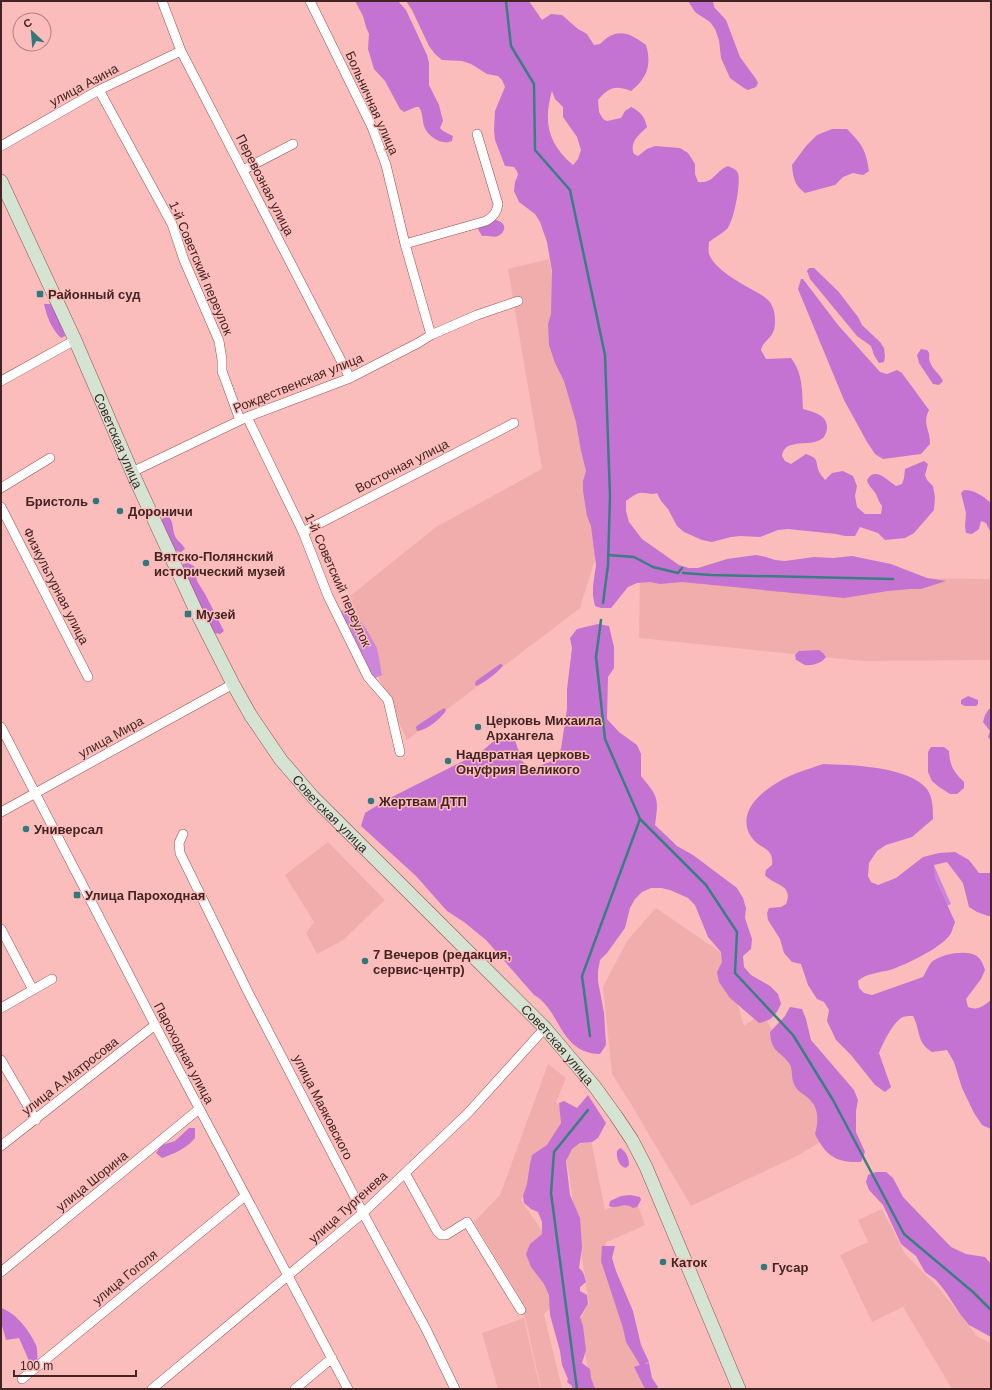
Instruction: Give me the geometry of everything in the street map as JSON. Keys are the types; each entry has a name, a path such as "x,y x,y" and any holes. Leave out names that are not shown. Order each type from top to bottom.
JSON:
{"street":[{"name":"Больничная улица","path":"310,1 372,127 386,165 405,244 431,335"},
{"name":"Перевозная улица","path":"165,2 181,51 350,378"},
{"name":"улица Азина","path":"1,146 99,90 181,51"},
{"name":"1-й Советский переулок","path":"99,90 172,224 184,260 219,341 222,371 244,419 303,532 328,596 368,677 388,700 400,752"},
{"path":"405,244 486,221 493,216 497,210 498,204 477,134"},
{"path":"243,170 293,144"},
{"name":"Советская улица","path":"1,181 75,340 132,472 196,611 251,716 281,760 313,797 545,1028 595,1087 632,1140 651,1177 739,1389"},
{"name":"Рождественская улица","path":"132,472 244,419 350,378 431,335 477,315 518,302"},
{"path":"1,381 75,340"},
{"name":"Восточная улица","path":"303,532 514,424"},
{"path":"1,488 50,458"},
{"name":"Физкультурная улица","path":"1,507 88,677"},
{"name":"улица Мира","path":"1,812 233,684"},
{"name":"Пароходная улица","path":"1,727 199,1109 348,1389"},
{"name":"улица Маяковского","path":"183,834 179,843 180,853 248,992 363,1213 426,1329 455,1389"},
{"path":"1,929 33,990"},
{"path":"1,1008 52,979"},
{"name":"улица А.Матросова","path":"1,1146 155,1025"},
{"name":"улица Тургенева","path":"152,1389 363,1213 468,1113 545,1028"},
{"path":"1,1060 36,1120"},
{"name":"улица Шорина","path":"1,1272 199,1109"},
{"path":"405,1173 437,1231 441,1235 446,1235 467,1222 521,1310"},
{"name":"улица Гоголя","path":"22,1379 245,1196"},
{"path":"295,1389 332,1358"}],"shaded area":[{"path":"355,1 398,1 406,10 427,55 429,63 429,85 439,105 443,121 440,128 453,136 452,141 440,141 428,133 424,126 419,107 404,112 400,109 385,81 374,69 368,49 369,34 363,16"},
{"path":"406,1 529,1 542,20 551,14 562,15 578,29 587,34 594,45 600,44 612,35 623,33 634,37 646,45 648,52 648,65 647,71 641,81 631,91 621,88 613,88 606,92 598,100 599,112 603,119 607,121 621,118 625,111 631,107 642,115 647,127 634,142 634,154 638,156 647,149 655,146 680,148 688,153 695,164 695,174 698,182 708,181 728,166 738,173 738,193 730,224 727,229 709,242 709,254 716,264 733,279 763,296 771,303 775,315 774,329 773,333 761,350 766,359 791,358 800,376 803,409 819,415 827,424 826,433 821,439 815,442 795,444 786,447 782,456 785,461 791,464 806,454 815,459 820,473 825,480 832,473 843,471 853,476 857,486 855,496 857,507 865,514 881,514 882,506 867,480 870,476 877,474 896,486 902,484 905,469 924,461 928,464 925,475 927,480 933,486 935,497 934,510 914,533 905,538 885,540 878,533 860,527 855,536 788,529 778,530 760,537 731,537 712,542 702,540 684,532 677,526 657,493 639,493 626,501 626,511 629,522 642,539 679,565 689,568 698,568 727,559 756,555 785,561 814,557 833,558 852,556 891,564 927,578 946,581 921,589 888,591 844,598 682,582 660,584 650,582 637,583 628,587 611,608 601,608 595,606 593,586 596,565 591,526 587,516 583,491 583,481 586,471 576,422 564,381 555,363 549,345 548,324 551,314 552,271 547,242 540,222 535,214 519,202 514,191 515,182 518,175 517,171 514,167 505,166 495,140 495,111 505,87 502,80 498,76 487,74 471,64 462,61 442,60 429,46 412,10","holes":["552,91 555,99 563,107 563,117 577,137 581,150 578,159 573,165 558,149 550,132 548,113"]},
{"path":"688,1 713,1 714,7 726,20 740,57 758,83 756,87 748,90 730,78 721,58 719,40 715,29 710,22 695,12"},
{"path":"832,129 847,129 856,139 865,152 869,171 863,175 853,173 843,177 835,185 805,193 799,188 795,181 792,165 806,146 817,135"},
{"path":"496,220 504,226 504,230 501,234 496,237 482,236 478,229 479,225"},
{"path":"549,259 601,540 580,608 407,740 344,601 436,527 542,469 508,269"},
{"path":"809,268 814,268 838,291 858,317 862,325 880,342 884,348 884,362 879,363 871,346 857,336 810,279 807,271"},
{"path":"801,279 803,279 838,325 880,372 887,374 897,370 902,373 929,410 926,423 930,444 921,454 883,459 875,454 844,400 798,289"},
{"path":"44,304 51,304 59,318 65,336 61,338 52,326"},
{"path":"921,349 928,351 931,365 943,381 939,385 933,384 919,363 917,355"},
{"path":"964,490 979,494 991,503 991,533 986,523 981,521 979,529 972,534 966,533 966,513 961,493"},
{"path":"167,516 172,522 176,538 185,549 181,552 176,551 161,524 162,519"},
{"path":"188,563 194,566 197,581 224,631 220,634 211,630 182,569 183,564"},
{"path":"640,576 991,579 991,660 862,661 639,638"},
{"path":"343,610 353,614 365,627 377,648 382,675 375,678 370,675 340,612"},
{"path":"598,624 609,626 614,647 614,668 608,677 607,719 619,732 637,745 641,754 641,776 656,798 657,808 655,825 677,846 693,855 737,888 743,898 746,908 745,918 752,939 751,949 743,956 744,967 751,975 770,986 778,994 781,1004 771,1019 759,1023 730,998 719,982 717,972 722,962 721,952 708,937 695,905 688,898 670,890 651,888 642,892 635,899 630,908 625,928 607,953 600,960 598,981 604,1013 606,1045 600,1054 586,1052 568,1039 550,1010 534,995 486,940 464,922 447,911 416,876 361,826 365,813 386,800 481,752 495,740 505,735 515,740 522,761 531,769 552,761 561,749 567,709 567,689 572,648 570,638 577,629"},
{"path":"819,650 826,657 819,662 805,665 796,660 795,655 799,651"},
{"path":"500,664 503,665 495,674 483,683 476,686 476,681"},
{"path":"968,696 978,700 978,704 976,706 965,706 961,704 961,700"},
{"path":"444,708 446,710 438,720 425,729 417,731 416,727 418,725"},
{"path":"989,709 991,709 991,741 988,737 990,731 983,722"},
{"path":"931,747 944,747 949,751 950,761 953,768 964,782 964,788 957,794 950,794 932,781 928,772 928,752"},
{"path":"823,764 863,766 893,771 918,781 927,789 932,800 933,819 912,837 886,845 877,851 869,863 868,876 871,882 878,885 896,878 923,857 939,853 955,852 969,860 979,873 991,873 991,916 988,916 969,907 963,883 947,862 934,865 935,878 955,922 952,932 938,946 913,960 890,970 861,978 858,981 859,988 864,993 872,995 923,977 932,962 942,956 965,953 975,955 979,958 983,963 985,970 981,979 966,999 968,1007 972,1008 980,1007 991,1000 991,1129 982,1125 974,1113 962,1088 954,1062 947,1050 932,1052 923,1044 913,1016 903,1017 896,1023 879,1053 891,1087 885,1092 875,1085 851,1055 836,1040 827,1021 829,1010 824,1002 817,999 808,985 801,964 792,962 784,953 780,939 768,920 767,913 769,908 781,907 786,904 788,897 782,886 765,875 766,870 772,865 771,855 752,838 746,821 748,812 758,798 772,786 801,771"},
{"path":"328,842 385,900 343,940 317,954 306,933 314,922 285,875"},
{"path":"933,863 951,904 935,911"},
{"path":"656,908 723,954 744,1026 762,1013 835,1133 797,1156 691,1206 612,1074 603,987 627,941"},
{"path":"790,1007 802,1009 811,1040 854,1090 858,1100 856,1111 856,1132 865,1152 861,1162 838,1159 833,1157 823,1148 815,1134 817,1124 816,1109 811,1101 795,1086 790,1065 776,1050 772,1043 770,1032 785,1016"},
{"path":"548,1064 566,1078 556,1102 565,1112 552,1143 521,1200 545,1235 557,1302 544,1314 562,1389 541,1389 521,1299 474,1222 500,1195"},
{"path":"588,1095 606,1123 598,1138 592,1142 580,1143 572,1149 566,1161 570,1195 580,1218 582,1247 579,1268 583,1272 586,1282 580,1287 580,1291 587,1295 588,1304 580,1317 583,1326 586,1350 582,1363 590,1369 591,1378 595,1389 572,1389 572,1386 567,1382 568,1379 562,1365 560,1351 550,1315 549,1295 544,1284 531,1267 526,1254 530,1244 542,1234 542,1222 538,1212 531,1209 524,1203 523,1196 527,1184 532,1155 547,1145 561,1123 559,1103 564,1101 577,1108"},
{"path":"189,1128 195,1128 195,1138 188,1145 162,1158 156,1153 162,1145 175,1141"},
{"path":"591,1140 605,1210 635,1197 645,1225 605,1243 651,1389 593,1389 578,1323 589,1303 565,1150"},
{"path":"620,1148 628,1157 629,1165 626,1168 620,1164 617,1156 617,1151"},
{"path":"876,1172 886,1172 893,1178 903,1197 951,1247 966,1254 985,1257 991,1264 991,1337 969,1325 936,1280 925,1272 916,1256 901,1244 883,1205 869,1190 866,1182 868,1175"},
{"path":"630,1195 640,1197 641,1200 637,1207 633,1208 627,1205 615,1207 609,1206 610,1201 621,1196"},
{"path":"882,1209 905,1254 939,1288 978,1337 991,1343 991,1389 952,1389 903,1307 872,1322 840,1255 868,1242 858,1220"},
{"path":"602,1246 615,1246 612,1258 633,1311 641,1345 649,1362 644,1364 649,1363 652,1378 658,1387 657,1389 645,1389 634,1367 640,1365 626,1342 623,1328 601,1261"},
{"path":"1,1308 7,1310 17,1318 30,1334 37,1347 38,1364 30,1363 19,1338 6,1340 1,1322"},
{"path":"524,1318 540,1389 498,1389 482,1333"}],"waterway":[{"path":"506,1 511,46 534,84 535,150 570,190 605,355 610,496 608,565 603,603"},
{"path":"608,555 634,557 653,567 678,573 682,568"},
{"path":"683,573 893,579"},
{"path":"601,620 596,657 605,739 640,819 706,885 737,932 735,973 793,1035 833,1100 904,1234 973,1292 991,1310"},
{"path":"590,1036 582,976 640,819"},
{"path":"577,1389 551,1193 554,1152 588,1110"}],"place":[{"name":"Районный суд","path":"40,294"},
{"name":"Бристоль","path":"96,501"},
{"name":"Дороничи","path":"120,511"},
{"name":"Вятско-Полянский исторический музей","path":"146,563"},
{"name":"Музей","path":"188,614"},
{"name":"Церковь Михаила Архангела","path":"478,727"},
{"name":"Надвратная церковь Онуфрия Великого","path":"448,761"},
{"name":"Жертвам ДТП","path":"371,801"},
{"name":"Универсал","path":"26,829"},
{"name":"Улица Пароходная","path":"77,895"},
{"name":"7 Вечеров (редакция, сервис-центр)","path":"365,961"},
{"name":"Каток","path":"663,1262"},
{"name":"Гусар","path":"764,1267"}]}
